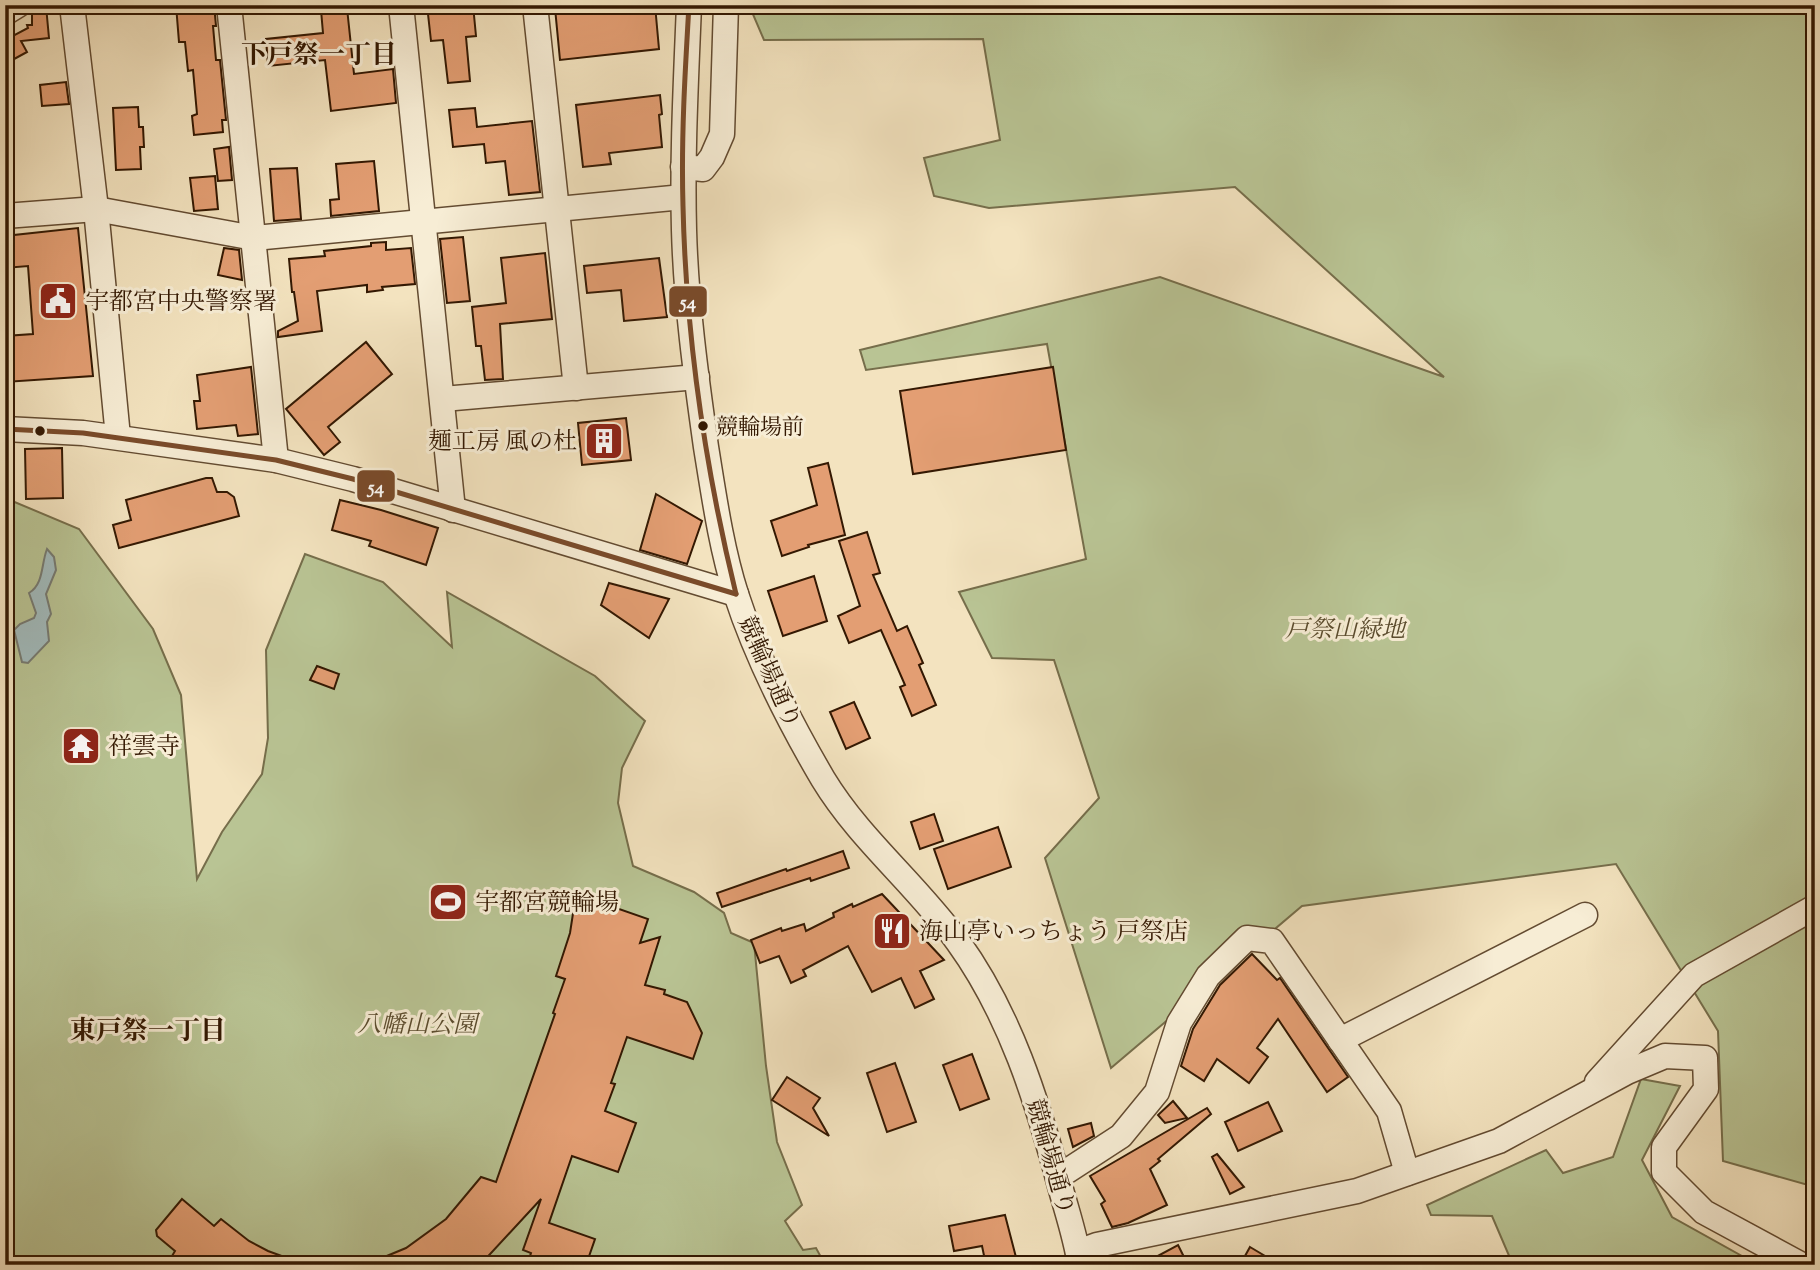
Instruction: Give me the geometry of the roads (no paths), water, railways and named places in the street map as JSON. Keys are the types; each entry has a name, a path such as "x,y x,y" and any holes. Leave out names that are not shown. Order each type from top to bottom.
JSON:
{"street":[{"path":"5,13 18,5"},
{"path":"72,5 96,209 118,437"},
{"path":"229,5 275,460"},
{"path":"401,5 453,510"},
{"path":"535,5 576,388"},
{"name":"競輪場通り","path":"688,5 683,167 688,293 712,482 736,594 777,694 824,780 873,846 957,942 1001,1014 1035,1101 1079,1258"},
{"path":"683,167 703,169 712,157 722,134 726,5"},
{"path":"5,216 96,209 254,238 683,197"},
{"path":"443,399 697,377"},
{"path":"5,429 55,430 118,437 275,460 353,479 736,594"},
{"path":"1583,1098 1694,975 1815,907"},
{"path":"1340,1040 1585,915"},
{"path":"1058,1177 1121,1136 1157,1092 1179,1023 1208,976 1247,939 1272,941 1389,1111 1407,1174"},
{"path":"1079,1258 1097,1245 1357,1191 1407,1174 1499,1142 1627,1072 1665,1056 1705,1058 1706,1089 1664,1147 1664,1172 1704,1212 1802,1265"}],"water":[{"path":"47,549 54,557 56,570 46,594 51,614 47,622 49,641 28,663 22,662 14,630 34,618 36,613 29,593 40,579"}],"place":[{"name":"宇都宮中央警察署","path":"58,301"},
{"name":"競輪場前","path":"703,426"},
{"name":"麺工房 風の杜","path":"604,441"},
{"name":"祥雲寺","path":"81,746"},
{"name":"宇都宮競輪場","path":"448,902"},
{"name":"海山亭いっちょう 戸祭店","path":"892,931"}],"district":[{"name":"下戸祭一丁目","path":"319,54"},
{"name":"東戸祭一丁目","path":"148,1030"}],"park label":[{"name":"戸祭山緑地","path":"1345,629"},
{"name":"八幡山公園","path":"417,1024"}]}
